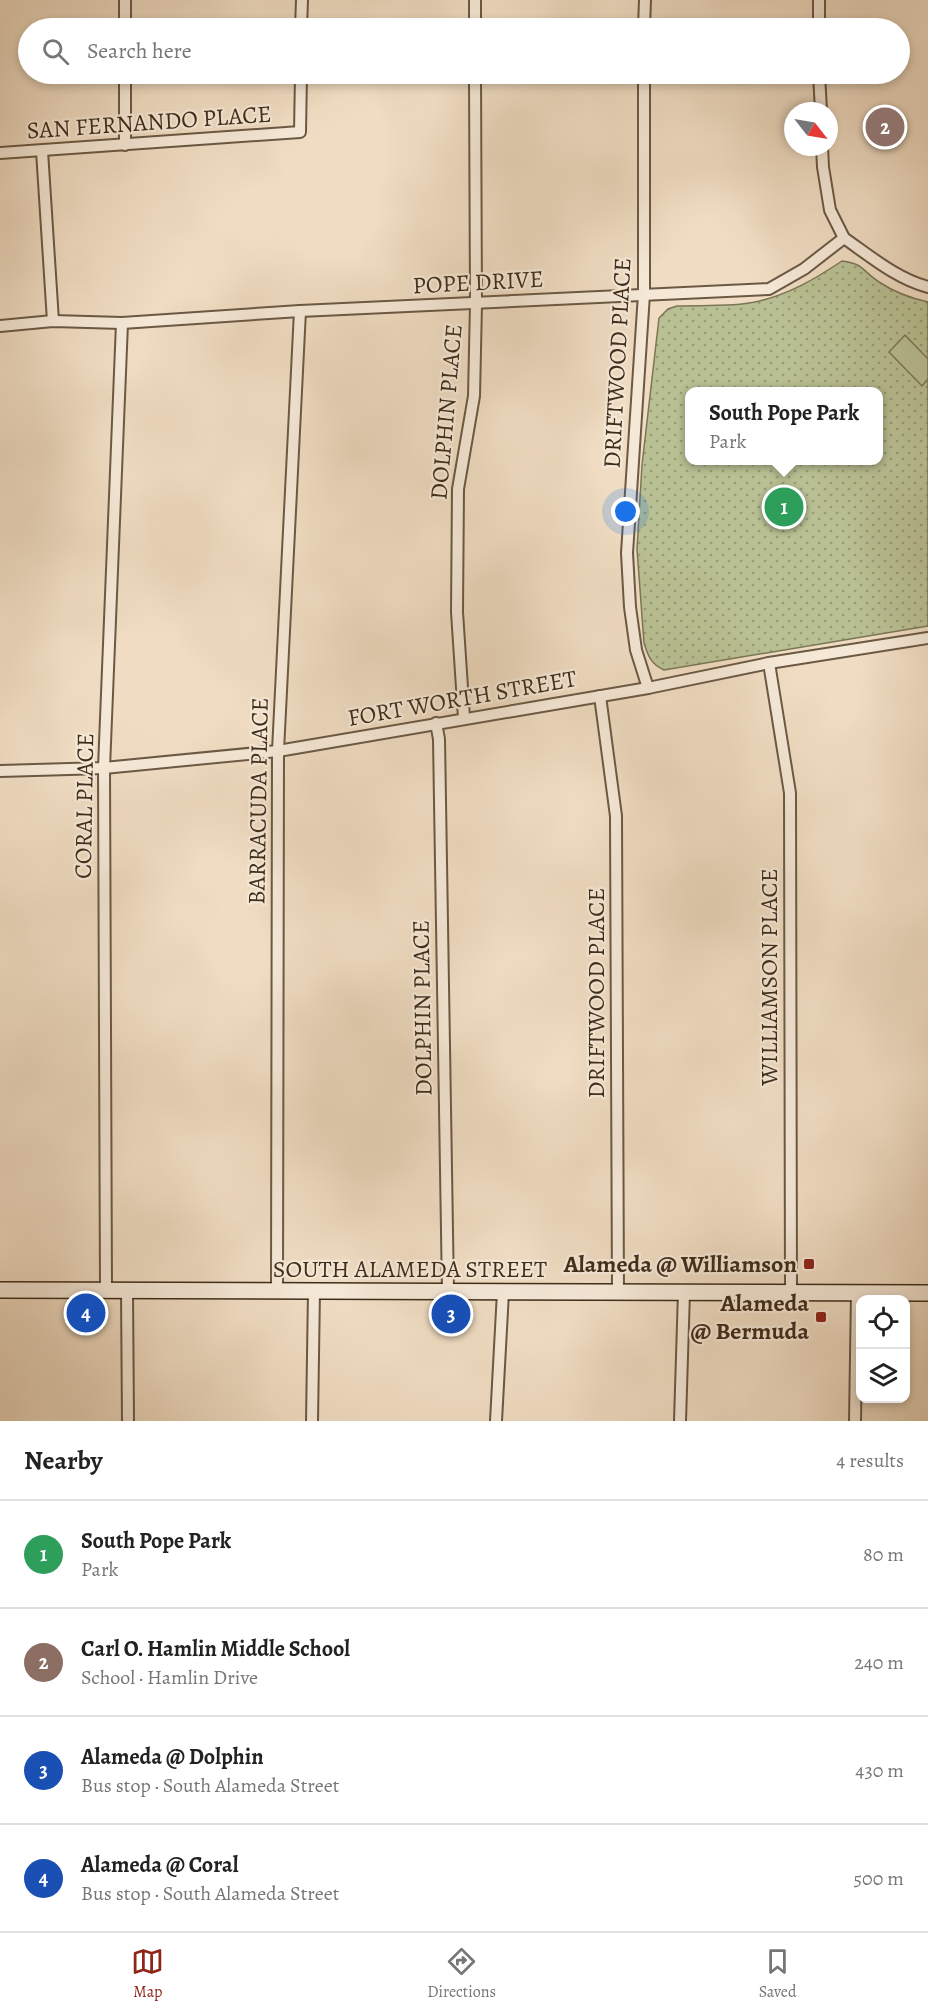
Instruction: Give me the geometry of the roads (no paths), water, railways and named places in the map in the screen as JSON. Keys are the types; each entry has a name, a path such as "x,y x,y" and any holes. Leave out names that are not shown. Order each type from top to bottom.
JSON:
{"main road":[{"name":"SOUTH ALAMEDA STREET","path":"0,1290 928,1293"}],"street":[{"path":"125,0 125,18"},
{"path":"301,18 302,0"},
{"path":"475,0 475,18"},
{"path":"644,18 645,0"},
{"path":"819,0 819,18"},
{"path":"125,84 125,145"},
{"name":"SAN FERNANDO PLACE","path":"0,153 300,132 301,84"},
{"name":"DOLPHIN PLACE","path":"464,718 457,612 458,489 474,396 475,84"},
{"name":"DRIFTWOOD PLACE","path":"644,84 644,294 627,553 630,607 636,650 648,688"},
{"path":"820,84 821,102"},
{"path":"42,151 53,321"},
{"path":"822,156 830,210 844,238 882,265 915,283 928,287"},
{"name":"POPE DRIVE","path":"0,326 53,321 122,323 300,311 769,289 804,269 844,238"},
{"name":"BARRACUDA PLACE","path":"276,1291 278,751 300,311"},
{"name":"CORAL PLACE","path":"106,1291 104,768 122,323"},
{"name":"FORT WORTH STREET","path":"0,771 104,768 278,751 648,688 769,663 928,638"},
{"name":"WILLIAMSON PLACE","path":"769,663 790,794 791,1293"},
{"name":"DRIFTWOOD PLACE","path":"600,696 616,816 618,1292"},
{"name":"DOLPHIN PLACE","path":"436,723 439,739 448,1292"},
{"path":"127,1291 128,1421"},
{"path":"312,1421 314,1291"},
{"path":"496,1421 503,1292"},
{"path":"680,1421 684,1292"},
{"path":"855,1421 857,1293"}],"place":[{"name":"Carl O. Hamlin Middle School","path":"885,127"},
{"name":"South Pope Park","path":"784,507"},
{"name":"Alameda @ Williamson","path":"809,1264"},
{"name":"Alameda @ Coral","path":"86,1313"},
{"name":"Alameda @ Dolphin","path":"451,1314"},
{"name":"Alameda @ Bermuda","path":"821,1317"}]}
